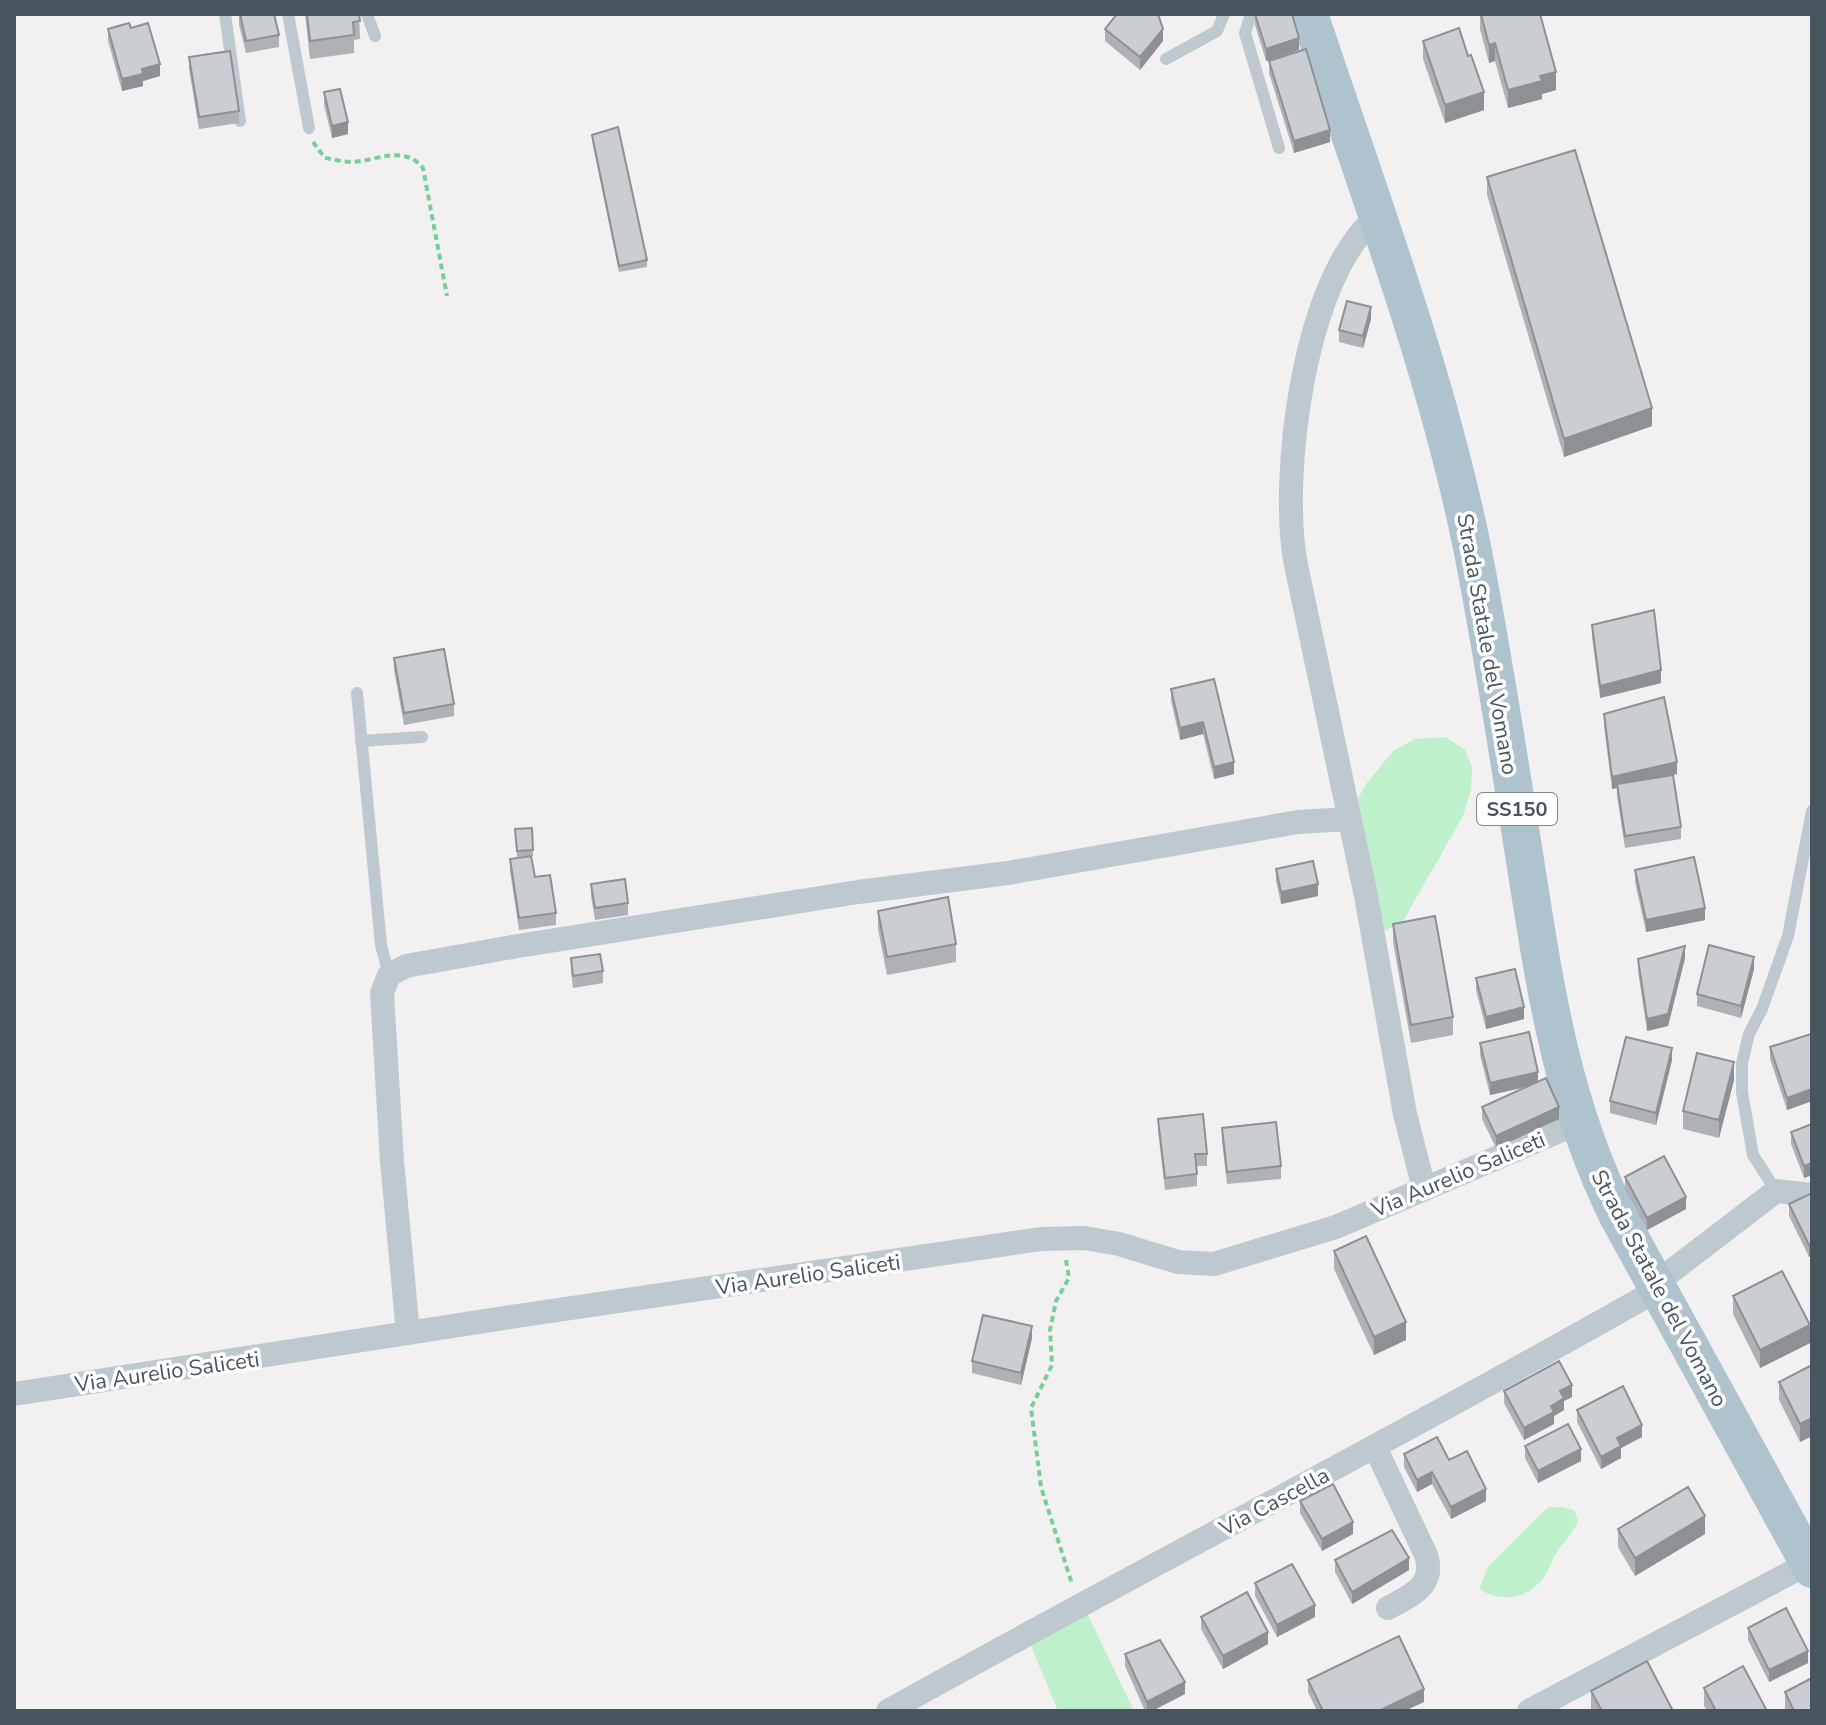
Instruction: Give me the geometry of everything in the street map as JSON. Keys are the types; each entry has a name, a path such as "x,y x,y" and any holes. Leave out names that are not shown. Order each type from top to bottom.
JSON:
{"main road":[{"name":"Strada Statale del Vomano","path":"1309,14 1433,396 1464,508 1483,604 1548,999 1578,1123 1605,1189 1810,1566"}],"street":[{"path":"1376,218 1360,234 1342,263 1314,326 1303,384 1289,496 1292,545 1366,896 1395,1067 1424,1188"},
{"path":"408,1333 392,1161 382,993 389,975 406,966 518,946 858,892 1008,873 1298,822 1348,819"},
{"name":"Via Aurelio Saliceti","path":"14,1394 1063,1237 1097,1239 1187,1264 1214,1264 1336,1227 1578,1123"},
{"path":"1776,1191 1812,1195"},
{"name":"Via Cascella","path":"888,1711 1079,1604 1375,1447 1658,1286 1776,1191"},
{"path":"1375,1447 1430,1569 1423,1586 1388,1608"},
{"path":"1536,1709 1810,1566"}],"lane":[{"path":"225,14 240,121"},
{"path":"288,14 309,128"},
{"path":"367,14 375,36"},
{"path":"1166,59 1217,31 1224,14"},
{"path":"1251,14 1245,33 1279,148"},
{"path":"357,693 382,957 389,975"},
{"path":"361,741 422,737"},
{"path":"1776,1191 1753,1155 1742,1092 1742,1063 1749,1034 1762,1009 1788,936 1812,811"}],"path":[{"path":"309,128 312,142 325,158 350,162 400,153 416,160 423,168 447,296"},
{"path":"1063,1237 1069,1278 1056,1301 1050,1330 1052,1365 1031,1408 1041,1487 1079,1604"}],"green space":[{"path":"1446,737 1465,750 1472,767 1471,789 1463,816 1403,921 1381,933 1355,804 1366,784 1394,750 1415,739"},
{"path":"1548,1507 1574,1510 1578,1520 1542,1580 1528,1592 1512,1597 1495,1596 1479,1589 1488,1567"},
{"path":"1086,1611 1134,1711 1058,1711 1031,1646"}],"building":[{"path":"240,14 274,14 279,35 246,41"},
{"path":"307,14 359,14 360,21 353,22 354,35 310,41"},
{"path":"1117,14 1158,14 1163,29 1140,57 1105,29"},
{"path":"1255,14 1292,14 1299,38 1266,49"},
{"path":"1481,14 1540,14 1556,72 1540,76 1542,81 1508,90 1495,43 1489,45"},
{"path":"129,23 131,28 148,23 160,64 142,69 143,74 122,79 108,29"},
{"path":"1459,28 1484,92 1445,105 1423,41"},
{"path":"1306,49 1330,130 1294,141 1269,61"},
{"path":"230,51 239,111 199,117 189,57"},
{"path":"340,89 348,122 332,126 324,92"},
{"path":"618,127 647,260 619,266 592,135"},
{"path":"1575,150 1652,408 1564,439 1487,177"},
{"path":"1347,301 1371,307 1363,336 1339,330"},
{"path":"1654,610 1661,670 1600,686 1592,625"},
{"path":"444,649 454,704 404,713 394,658"},
{"path":"1214,679 1234,762 1214,767 1203,722 1180,728 1171,689"},
{"path":"1664,697 1677,762 1612,777 1604,714"},
{"path":"1673,775 1681,827 1625,836 1617,784"},
{"path":"532,828 533,850 517,851 515,829"},
{"path":"531,856 535,877 550,875 556,913 519,918 510,859"},
{"path":"1694,857 1705,908 1646,920 1635,870"},
{"path":"1313,861 1318,884 1281,892 1276,869"},
{"path":"625,879 628,903 595,908 591,884"},
{"path":"948,897 956,944 887,957 878,911"},
{"path":"1435,916 1453,1017 1411,1025 1393,924"},
{"path":"1709,945 1754,957 1741,1006 1697,994"},
{"path":"1685,946 1668,1014 1647,1019 1638,959"},
{"path":"600,954 603,971 573,976 571,958"},
{"path":"1515,969 1524,1007 1486,1017 1476,978"},
{"path":"1529,1032 1538,1072 1490,1083 1480,1043"},
{"path":"1811,1034 1812,1089 1787,1098 1770,1047"},
{"path":"1626,1037 1672,1048 1656,1113 1610,1101"},
{"path":"1697,1053 1734,1062 1719,1120 1683,1111"},
{"path":"1546,1078 1559,1107 1496,1136 1482,1107"},
{"path":"1203,1114 1207,1154 1195,1154 1197,1174 1165,1178 1158,1119"},
{"path":"1276,1122 1281,1166 1227,1172 1222,1128"},
{"path":"1812,1124 1812,1163 1804,1166 1791,1132"},
{"path":"1664,1156 1686,1197 1647,1218 1625,1177"},
{"path":"1812,1193 1812,1243 1809,1245 1789,1204"},
{"path":"1366,1236 1406,1322 1374,1337 1334,1251"},
{"path":"1782,1271 1810,1325 1760,1350 1733,1296"},
{"path":"983,1315 1032,1326 1021,1373 972,1361"},
{"path":"1559,1361 1572,1385 1560,1391 1564,1398 1551,1406 1554,1412 1524,1428 1504,1391"},
{"path":"1812,1365 1812,1418 1800,1424 1779,1382"},
{"path":"1623,1386 1642,1425 1617,1438 1621,1446 1601,1457 1577,1410"},
{"path":"1568,1424 1581,1449 1538,1471 1525,1446"},
{"path":"1437,1437 1449,1460 1467,1451 1486,1489 1451,1507 1432,1472 1417,1480 1404,1454"},
{"path":"1333,1484 1353,1522 1322,1539 1300,1501"},
{"path":"1688,1487 1705,1516 1635,1558 1618,1529"},
{"path":"1392,1530 1409,1558 1352,1592 1335,1560"},
{"path":"1292,1564 1315,1605 1277,1625 1255,1583"},
{"path":"1247,1592 1268,1632 1223,1656 1201,1617"},
{"path":"1786,1608 1808,1651 1769,1670 1748,1628"},
{"path":"1399,1636 1424,1689 1379,1711 1323,1711 1308,1680"},
{"path":"1160,1640 1185,1682 1147,1702 1125,1654"},
{"path":"1647,1661 1673,1711 1602,1711 1591,1691"},
{"path":"1743,1666 1767,1711 1716,1711 1704,1688"},
{"path":"1812,1678 1812,1711 1794,1711 1785,1692"}]}
